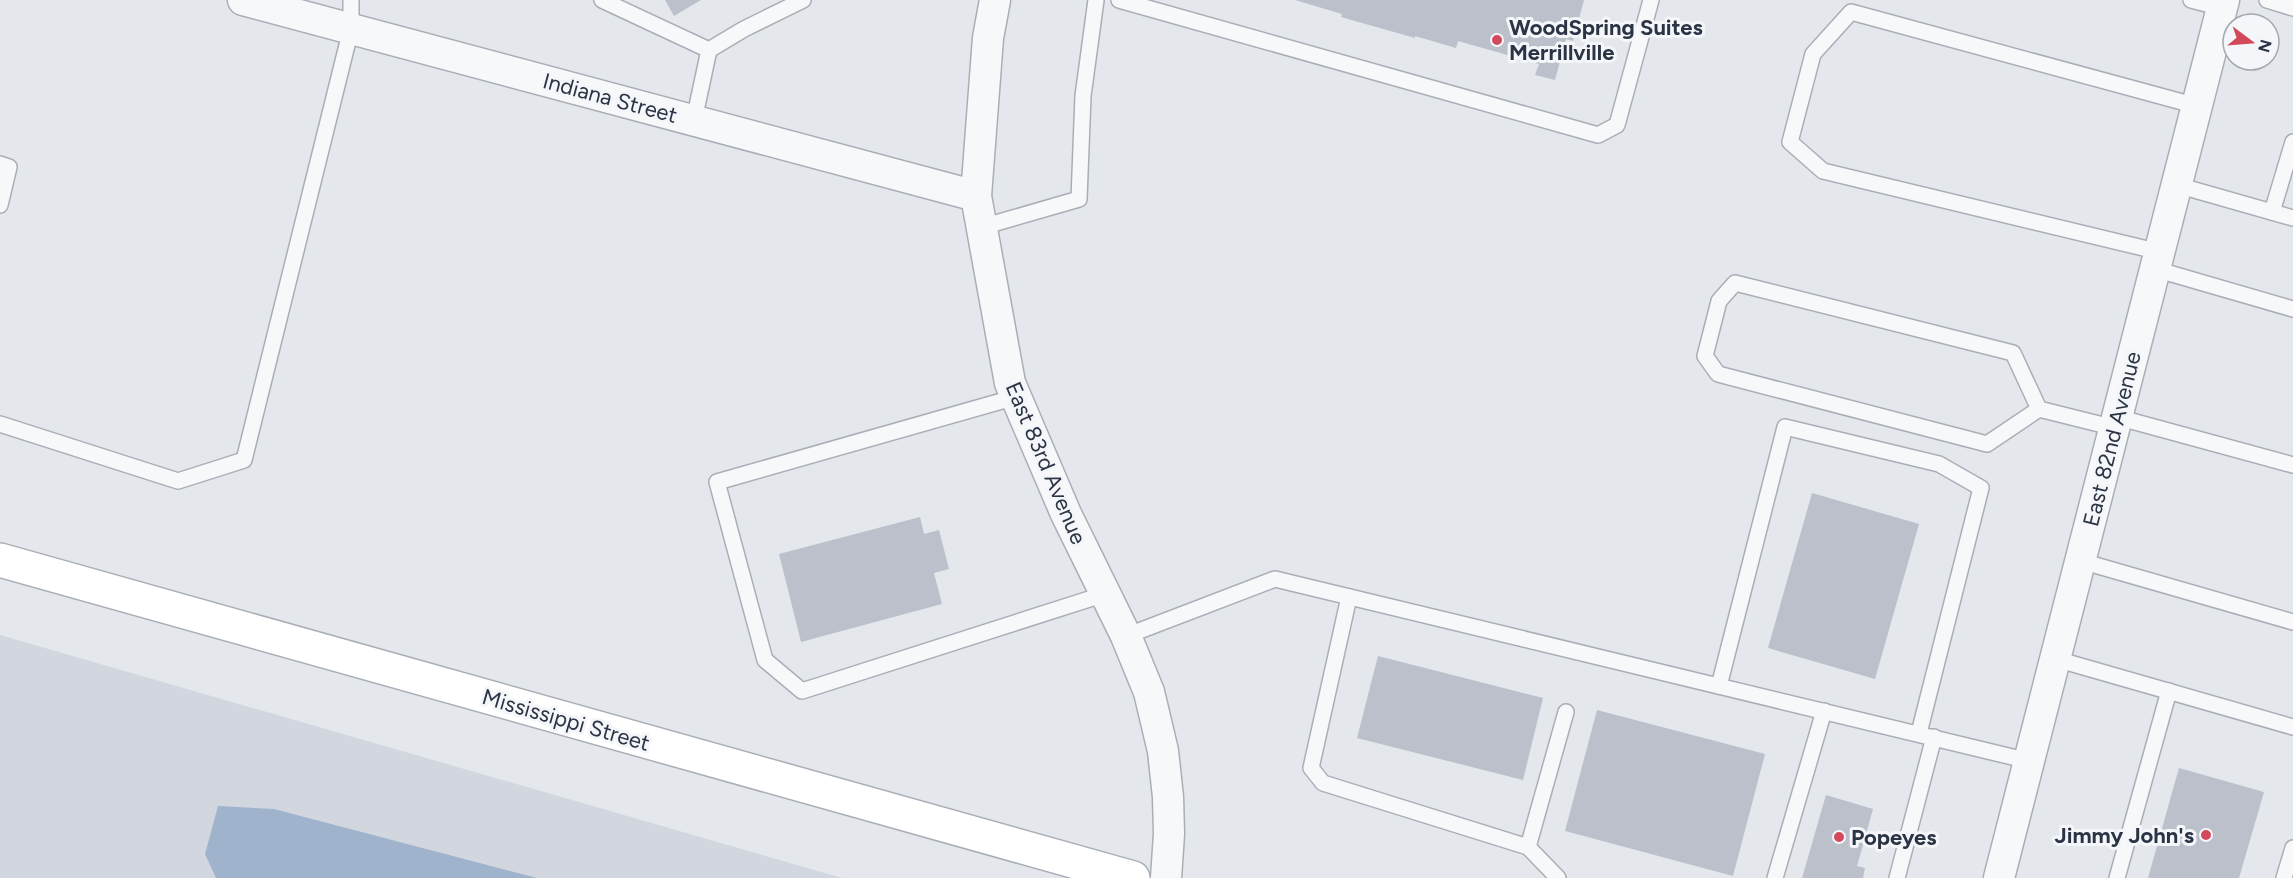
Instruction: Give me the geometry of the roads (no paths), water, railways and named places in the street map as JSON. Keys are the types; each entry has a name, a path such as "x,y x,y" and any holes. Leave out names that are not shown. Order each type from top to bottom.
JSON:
{"street":[{"name":"Indiana Street","path":"243,0 351,14 694,120 976,196"},
{"name":"East 83rd Avenue","path":"995,0 988,38 976,196 1010,383 1066,514 1126,636 1149,692 1163,751 1168,806 1166,878"},
{"name":"East 82nd Avenue","path":"1999,878 2223,4"},
{"name":"Mississippi Street","path":"0,560 1133,878"}],"lane":[{"path":"602,0 709,50"},
{"path":"694,120 709,50 744,29 803,0"},
{"path":"982,227 1078,199 1083,96 1096,0"},
{"path":"1119,0 1598,135 1617,125 1651,0"},
{"path":"2191,0 2223,4"},
{"path":"2267,0 2293,8"},
{"path":"2197,106 1851,12 1813,54 1790,142 1823,171 2158,260 2293,309"},
{"path":"0,424 178,481 244,460 351,14"},
{"path":"2272,212 2293,142"},
{"path":"0,164 9,167 0,205"},
{"path":"2177,185 2293,218"},
{"path":"2038,409 2013,353 1735,283 1719,301 1705,356 1718,374 1987,444 2038,409 2116,422 2293,465"},
{"path":"1016,397 717,482 765,660 802,691 1105,594"},
{"path":"1719,686 1785,427 1939,464 1981,488 1897,878"},
{"path":"2081,561 2293,622"},
{"path":"1126,636 1275,579 2029,761"},
{"path":"1349,597 1311,768 1323,783 1528,847 1558,878"},
{"path":"2056,659 2293,727"},
{"path":"2117,878 2169,691"},
{"path":"1775,878 1824,711"},
{"path":"1528,847 1566,712"},
{"path":"2284,878 2293,848"}],"water":[{"path":"218,806 274,809 537,878 216,878 205,854"}],"place":[{"name":"WoodSpring Suites Merrillville","path":"1497,40"},
{"name":"Jimmy John's","path":"2206,835"},
{"name":"Popeyes","path":"1839,837"}]}
